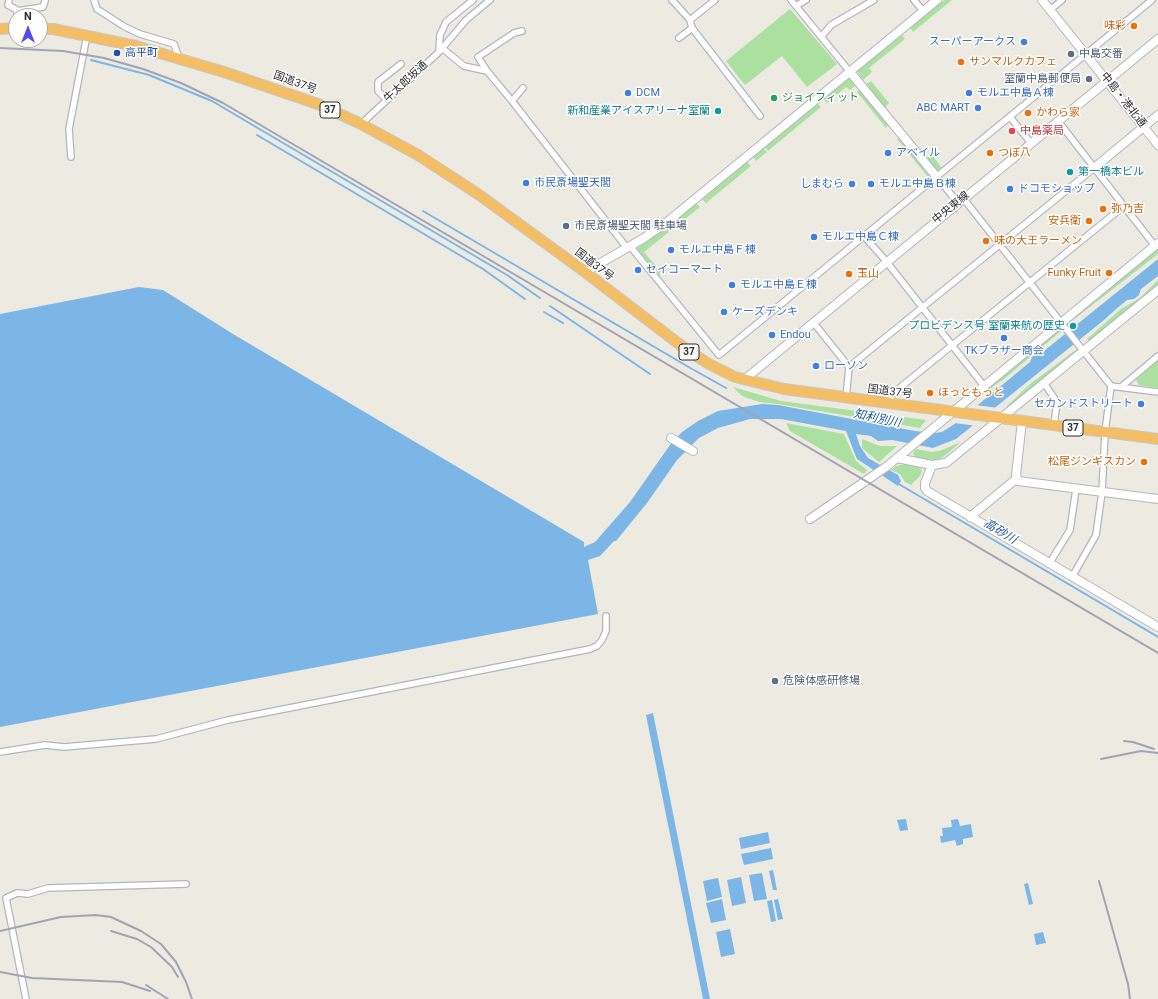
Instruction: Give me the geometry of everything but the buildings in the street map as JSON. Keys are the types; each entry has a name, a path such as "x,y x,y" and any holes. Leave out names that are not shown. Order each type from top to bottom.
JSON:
{"highway":[{"name":"国道37号","path":"48,30 87,35 136,46 179,58 267,85 318,104 361,124 437,167 502,211 698,358 735,377 784,389 1158,439"}],"street":[{"path":"94,0 97,9 125,26 140,34 174,44 179,58"},
{"path":"474,0 446,22 440,35 440,50 464,66 486,71"},
{"name":"牛太郎坂通","path":"361,124 440,50 466,20 490,0"},
{"path":"672,0 690,20 692,28 760,116"},
{"path":"690,20 715,0"},
{"path":"792,0 936,176 960,200 1000,245 1076,344 1111,386 1158,392"},
{"path":"796,6 806,0"},
{"path":"822,36 831,25 874,0"},
{"path":"914,0 923,11"},
{"path":"585,272 667,222 937,0"},
{"name":"中島・港北通","path":"1042,0 1158,145"},
{"path":"1050,10 1062,0"},
{"path":"522,31 514,32 478,57 486,71 512,100 628,247 719,355 1152,0"},
{"path":"39,8 43,7 45,1"},
{"path":"679,38 692,28"},
{"path":"71,157 69,129 87,35"},
{"name":"中央東線","path":"745,379 960,200 1157,40"},
{"path":"387,100 378,91 378,82 401,64"},
{"path":"512,100 523,88"},
{"path":"849,367 1158,115"},
{"path":"1010,117 1031,143"},
{"path":"810,519 876,475 1157,244 1124,206 1058,121"},
{"path":"890,404 892,394 1124,206"},
{"path":"864,236 923,307 984,386"},
{"path":"897,458 932,465 946,463 1158,290"},
{"path":"813,322 849,367 846,398"},
{"path":"1121,387 1158,356"},
{"path":"1044,383 1057,402 1054,425"},
{"path":"1072,577 1096,534 1102,492 1105,432 1111,386"},
{"path":"970,517 1016,479 1022,421"},
{"path":"671,438 693,451"},
{"path":"932,465 925,483 925,488 970,517 1049,564 1157,625"},
{"path":"1016,479 1076,489 1158,499"},
{"path":"1049,564 1070,530 1076,489"},
{"path":"0,752 45,745 64,747 156,739 228,720 590,649 597,646 602,640 606,631 606,616"},
{"path":"26,999 6,898 17,893 28,894 48,888 186,884"}],"green space":[{"path":"944,0 952,0 913,32 910,28"},
{"path":"790,9 837,64 807,87 782,56 745,85 726,61"},
{"path":"902,35 905,39 869,68 872,72 863,80 857,71"},
{"path":"849,78 856,85 850,90 846,87 827,103 824,99"},
{"path":"871,81 889,103 885,107 866,84"},
{"path":"860,90 888,125 886,128 857,92"},
{"path":"818,104 821,107 768,151 765,147"},
{"path":"899,138 931,178 925,181 928,177 897,139"},
{"path":"763,148 767,152 756,161 753,157"},
{"path":"932,155 942,168 938,171 927,158"},
{"path":"747,162 751,166 706,203 702,199"},
{"path":"696,203 700,207 644,252 660,271 660,276 637,248 663,230"},
{"path":"1158,248 1158,254 1073,320 1072,318"},
{"path":"1158,280 1158,285 1090,342 1087,339 1121,309 1140,298"},
{"path":"1059,329 1061,330 1060,332 1004,379 971,402"},
{"path":"1077,349 1077,351 1009,407 1006,407 1030,384"},
{"path":"1158,361 1158,388 1139,385 1136,380"},
{"path":"733,387 781,401 926,420 920,428 759,402 742,396"},
{"path":"786,423 844,434 856,461 867,470 864,474 790,431"},
{"path":"862,439 880,446 897,446 879,462 862,448"},
{"path":"961,442 942,458 935,460 916,458 913,453 916,449 931,452 939,451"},
{"path":"905,464 918,466 922,470 920,476 911,485 905,482 900,474 891,470 896,466"}],"water":[{"path":"1158,259 1158,276 1141,289 1139,295 1134,299 1127,300 956,439 933,448 892,440 878,441 871,436 856,434 860,446 868,458 898,475 901,481 898,486 857,459 846,431 781,419 750,419 718,428 699,438 677,460 647,503 616,541 614,541 600,556 588,560 598,614 0,727 0,314 139,287 163,290 233,334 584,542 584,547 595,542 630,502 670,445 682,432 698,421 718,411 762,404 778,405 915,431 935,433 942,432 956,423 1030,362 1032,357 1044,351"},
{"path":"653,713 710,999 703,999 646,715"},
{"path":"906,819 908,830 900,831 897,820"},
{"path":"958,819 960,826 971,824 973,837 963,839 963,844 957,846 955,840 941,843 940,836 943,836 942,828 952,827 951,820"},
{"path":"768,832 770,843 741,849 739,838"},
{"path":"771,848 773,859 744,865 741,854"},
{"path":"773,870 777,890 773,890 769,871"},
{"path":"762,873 767,899 754,901 749,875"},
{"path":"741,877 746,903 732,906 727,880"},
{"path":"718,878 722,897 707,901 703,881"},
{"path":"1028,883 1033,904 1029,905 1024,884"},
{"path":"722,899 726,920 711,923 706,903"},
{"path":"778,899 783,919 778,920 774,900"},
{"path":"772,900 776,921 771,922 767,901"},
{"path":"730,929 735,954 721,957 716,932"},
{"path":"1043,932 1046,943 1036,945 1034,934"}],"pier":[{"path":"976,405 998,408 977,426 954,423"}],"waterway":[{"path":"91,60 149,75 212,101 507,275 540,298"},
{"path":"257,135 483,269 525,299"},
{"path":"423,211 692,369"},
{"path":"550,306 650,374"},
{"path":"544,312 563,323"},
{"path":"694,370 726,388"},
{"name":"高砂川","path":"897,483 1158,637"}],"railway":[{"path":"0,48 63,51 104,58 143,69 181,83 223,103 1158,653"},
{"path":"1124,741 1133,742 1154,749"},
{"path":"1101,759 1141,751 1158,753"},
{"path":"1099,881 1128,984 1130,999"},
{"path":"0,931 61,917 96,915 111,917 141,931 161,944 176,962 186,982 192,999"},
{"path":"111,931 137,939 151,947 172,967 178,977"},
{"path":"0,972 32,978 122,982 150,991"},
{"path":"146,985 168,999"}],"place":[{"name":"味彩","path":"1134,26"},
{"name":"スーパーアークス","path":"1024,42"},
{"name":"高平町","path":"117,53"},
{"name":"中島交番","path":"1071,54"},
{"name":"サンマルクカフェ","path":"961,62"},
{"name":"室蘭中島郵便局","path":"1089,79"},
{"name":"DCM","path":"628,93"},
{"name":"モルエ中島Ａ棟","path":"969,93"},
{"name":"ジョイフィット","path":"774,98"},
{"name":"ABC MART","path":"978,108"},
{"name":"新和産業アイスアリーナ室蘭","path":"718,111"},
{"name":"かわら家","path":"1028,113"},
{"name":"中島薬局","path":"1012,131"},
{"name":"アベイル","path":"888,153"},
{"name":"つぼ八","path":"990,153"},
{"name":"第一橋本ビル","path":"1070,172"},
{"name":"市民斎場聖天閣","path":"526,183"},
{"name":"しまむら","path":"852,184"},
{"name":"モルエ中島Ｂ棟","path":"871,184"},
{"name":"ドコモショップ","path":"1010,189"},
{"name":"弥乃吉","path":"1103,209"},
{"name":"安兵衛","path":"1089,221"},
{"name":"市民斎場聖天閣 駐車場","path":"566,226"},
{"name":"モルエ中島Ｃ棟","path":"814,237"},
{"name":"味の大王ラーメン","path":"986,241"},
{"name":"モルエ中島Ｆ棟","path":"671,250"},
{"name":"セイコーマート","path":"638,270"},
{"name":"Funky Fruit","path":"1109,273"},
{"name":"玉山","path":"849,274"},
{"name":"モルエ中島Ｅ棟","path":"732,285"},
{"name":"ケーズデンキ","path":"724,312"},
{"name":"プロビデンス号 室蘭来航の歴史","path":"1073,326"},
{"name":"Endou","path":"772,335"},
{"name":"TKブラザー商会","path":"1004,338"},
{"name":"ローソン","path":"816,366"},
{"name":"ほっともっと","path":"930,393"},
{"name":"セカンドストリート","path":"1141,404"},
{"name":"松尾ジンギスカン","path":"1144,462"},
{"name":"危険体感研修場","path":"775,681"}],"water label":[{"name":"知利別川","path":"877,419"}]}
